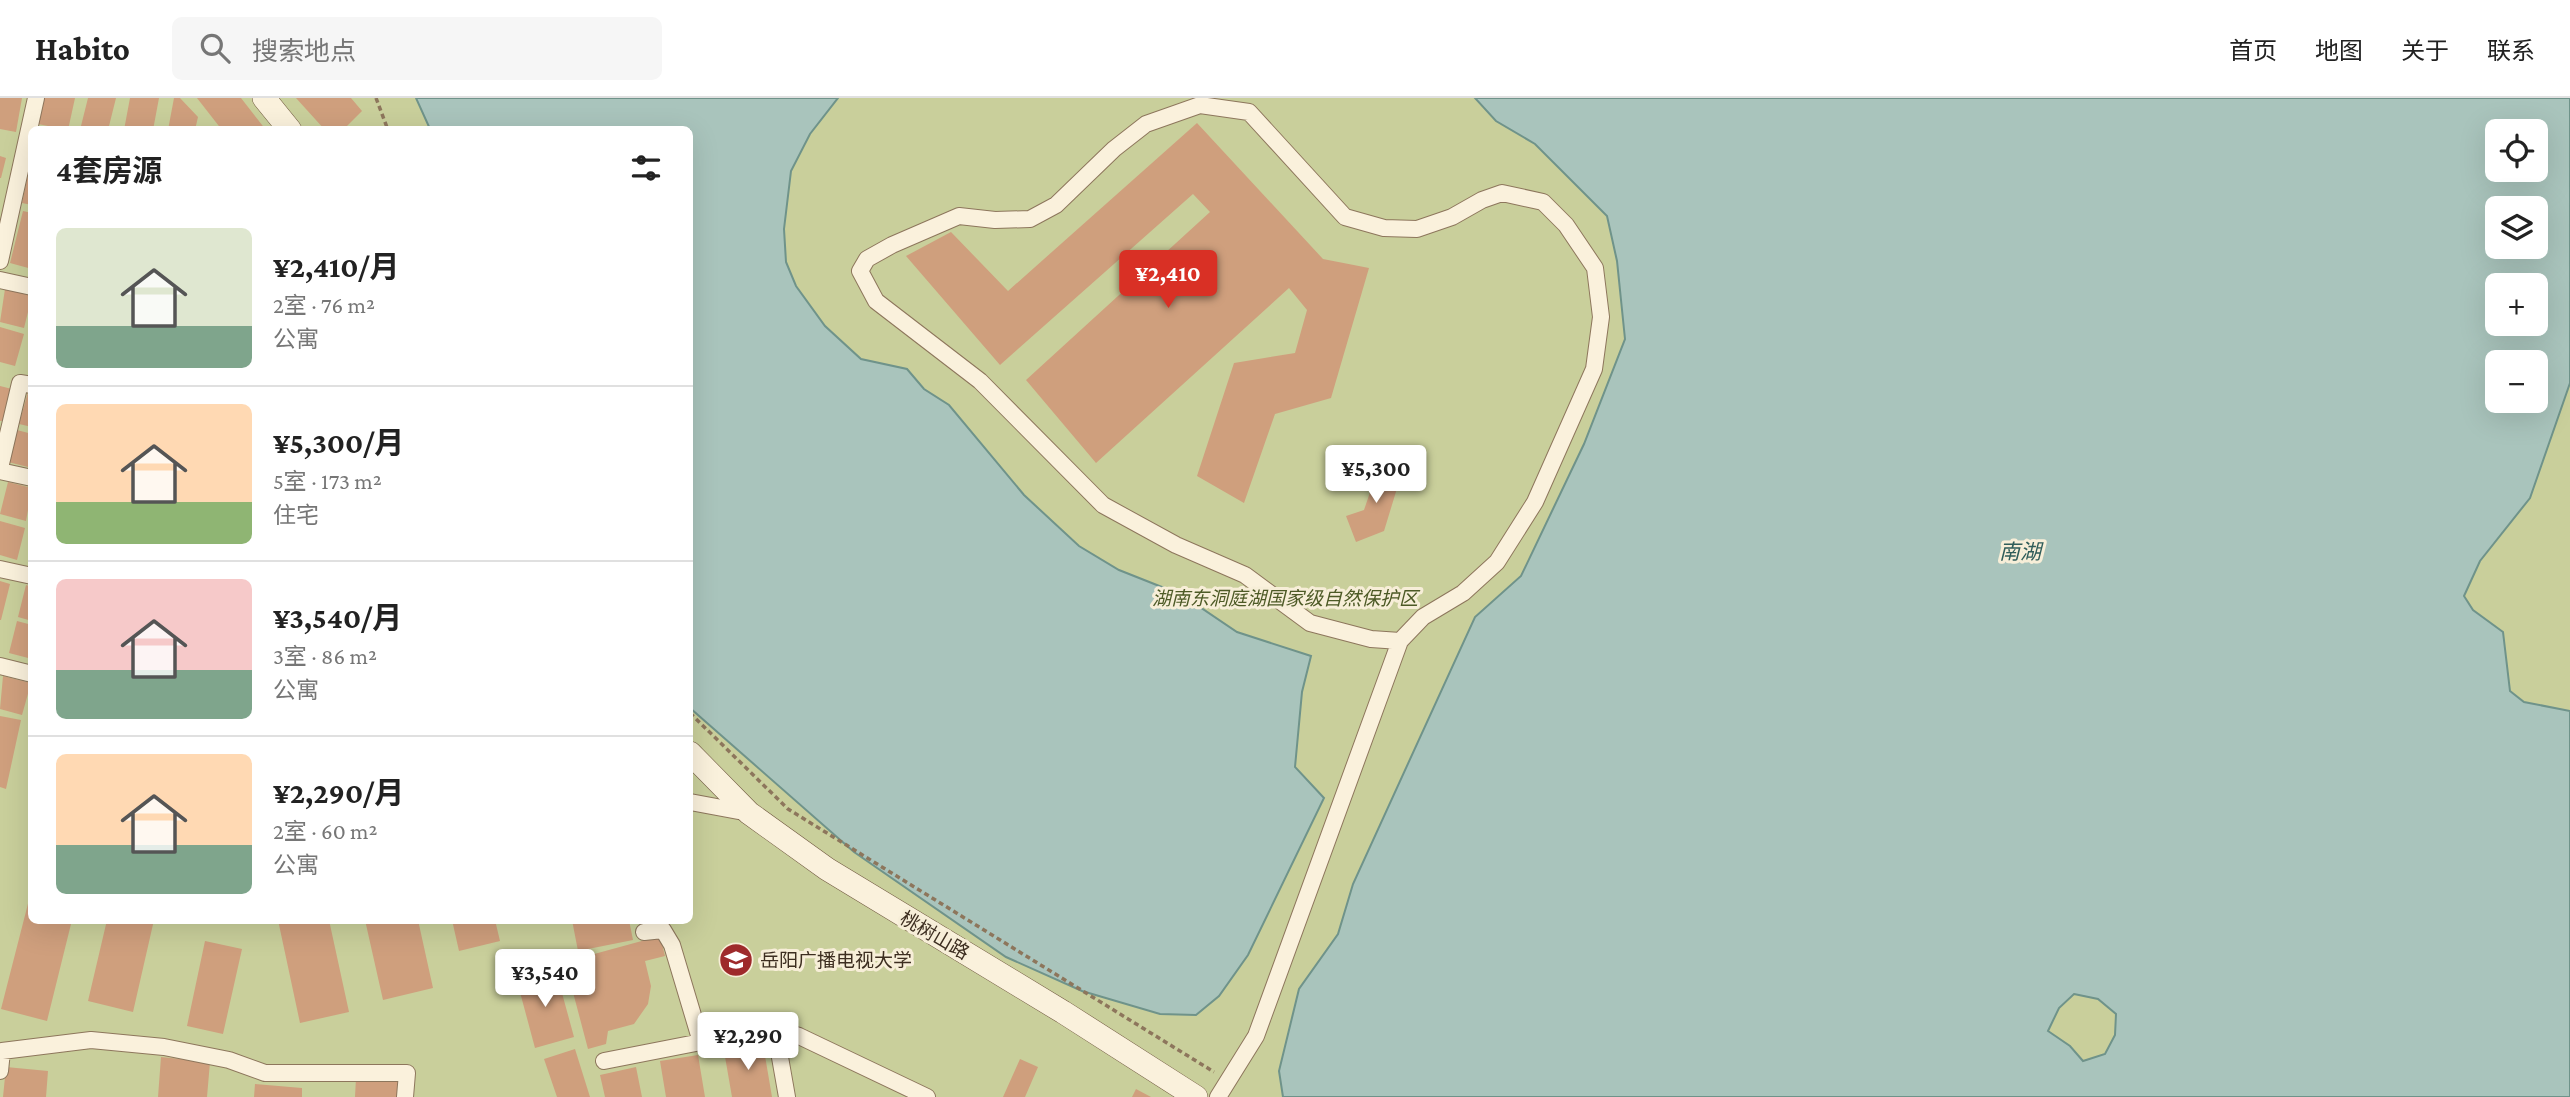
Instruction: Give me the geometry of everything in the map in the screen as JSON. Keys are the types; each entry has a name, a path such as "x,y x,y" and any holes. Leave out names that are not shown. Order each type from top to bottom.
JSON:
{"street":[{"path":"31,126 36,98"},
{"path":"264,98 287,126"},
{"path":"1218,1097 1256,1037 1400,641 1423,617 1463,593 1497,562 1535,502 1569,432 1594,369 1601,317 1595,268 1566,225 1543,202 1502,193 1482,200 1452,217 1417,229 1384,228 1345,217 1249,112 1200,105 1146,124 1114,149 1056,205 1030,219 995,220 960,216 892,245 867,259 860,271 876,301 980,381 1103,505 1176,545 1245,575 1310,622 1371,639 1400,641"},
{"path":"0,261 28,144"},
{"path":"0,280 28,286"},
{"path":"28,384 20,383 0,469 28,477"},
{"path":"0,569 28,575"},
{"path":"0,666 28,673"},
{"name":"桃树山路","path":"693,756 749,813 827,869 1063,1012 1196,1097"},
{"path":"693,803 749,813"},
{"path":"644,932 663,930 672,945 701,1042"},
{"path":"775,1029 787,1097"},
{"path":"604,1061 775,1029 878,1072 927,1097"},
{"path":"0,1071 2,1051 91,1040 164,1047 229,1060 265,1073 407,1073 405,1097"}],"path":[{"path":"376,98 386,126"},
{"path":"693,716 788,809 1228,1081"}],"green space":[{"name":"湖南东洞庭湖国家级自然保护区","path":"0,98 2570,98 2570,1097 0,1097"}],"water":[{"path":"416,98 838,98 810,134 791,171 784,229 786,262 796,286 825,326 861,359 907,369 924,389 949,405 1024,495 1079,546 1119,570 1182,595 1237,632 1311,656 1302,692 1295,767 1324,798 1248,955 1219,996 1196,1015 1160,1014 1082,991 1006,957 854,852 693,711 693,126 429,126"},
{"name":"南湖","path":"1475,98 2570,98 2570,383 2530,498 2480,561 2464,596 2473,610 2503,632 2510,691 2524,702 2570,711 2570,1097 1283,1097 1279,1071 1299,989 1338,934 1353,884 1475,617 1521,576 1584,444 1625,339 1617,261 1607,216 1535,144 1496,121","holes":["2074,994 2098,999 2116,1014 2115,1035 2105,1054 2083,1061 2070,1046 2048,1031 2059,1008"]}],"building":[{"path":"0,98 22,98 16,132 0,129"},
{"path":"44,98 75,98 69,126 38,124"},
{"path":"88,98 116,98 109,126 81,126"},
{"path":"130,98 159,98 154,126 125,126"},
{"path":"174,98 180,98 198,117 196,126 169,126"},
{"path":"197,98 241,98 263,126 219,126"},
{"path":"296,98 351,98 362,111 347,126 321,126"},
{"path":"1197,123 1323,259 1369,268 1331,398 1275,414 1244,503 1197,476 1234,363 1295,353 1307,310 1289,288 1096,463 1026,380 1210,212 1193,194 1000,365 906,256 951,232 1008,291"},
{"path":"0,156 6,158 1,178 0,178"},
{"path":"28,174 28,204 22,203"},
{"path":"23,211 28,212 28,268 10,263"},
{"path":"5,289 28,295 24,328 0,322"},
{"path":"0,327 24,334 15,366 0,362"},
{"path":"0,386 12,389 3,421 0,421"},
{"path":"28,392 28,426 19,424"},
{"path":"17,430 28,433 28,467 8,462"},
{"path":"1379,466 1402,472 1384,531 1356,542 1346,516 1364,510"},
{"path":"8,482 28,487 26,521 0,514"},
{"path":"0,521 25,528 17,560 0,555"},
{"path":"0,581 10,584 1,620 0,620"},
{"path":"26,585 28,620 18,617"},
{"path":"17,621 28,624 28,658 9,653"},
{"path":"3,676 28,682 22,715 0,709"},
{"path":"0,716 21,720 6,789 0,787"},
{"path":"28,904 28,924 71,924 47,1021 1,1009"},
{"path":"106,924 153,924 133,1012 88,1001"},
{"path":"279,924 330,924 349,1012 300,1023"},
{"path":"366,924 419,924 433,988 383,1000"},
{"path":"453,924 496,924 500,941 459,951"},
{"path":"573,924 630,924 633,940 578,951"},
{"path":"660,936 665,956 645,961 651,986 648,1004 634,1024 608,1031 606,1044 588,1049 565,962"},
{"path":"205,941 242,949 223,1034 187,1026"},
{"path":"556,971 574,1037 535,1048 517,981"},
{"path":"763,1044 772,1097 732,1097 724,1051"},
{"path":"575,1049 590,1097 557,1097 544,1059"},
{"path":"698,1055 705,1097 666,1097 660,1061"},
{"path":"161,1057 210,1062 207,1097 158,1097"},
{"path":"1020,1059 1038,1067 1025,1097 1003,1097"},
{"path":"6,1067 48,1071 46,1097 3,1097"},
{"path":"636,1067 642,1097 605,1097 600,1075"},
{"path":"356,1078 398,1082 397,1097 355,1097"},
{"path":"255,1084 302,1088 302,1097 254,1097"},
{"path":"1136,1089 1151,1097 1132,1097"}],"place":[{"name":"岳阳广播电视大学","path":"736,960"}]}
